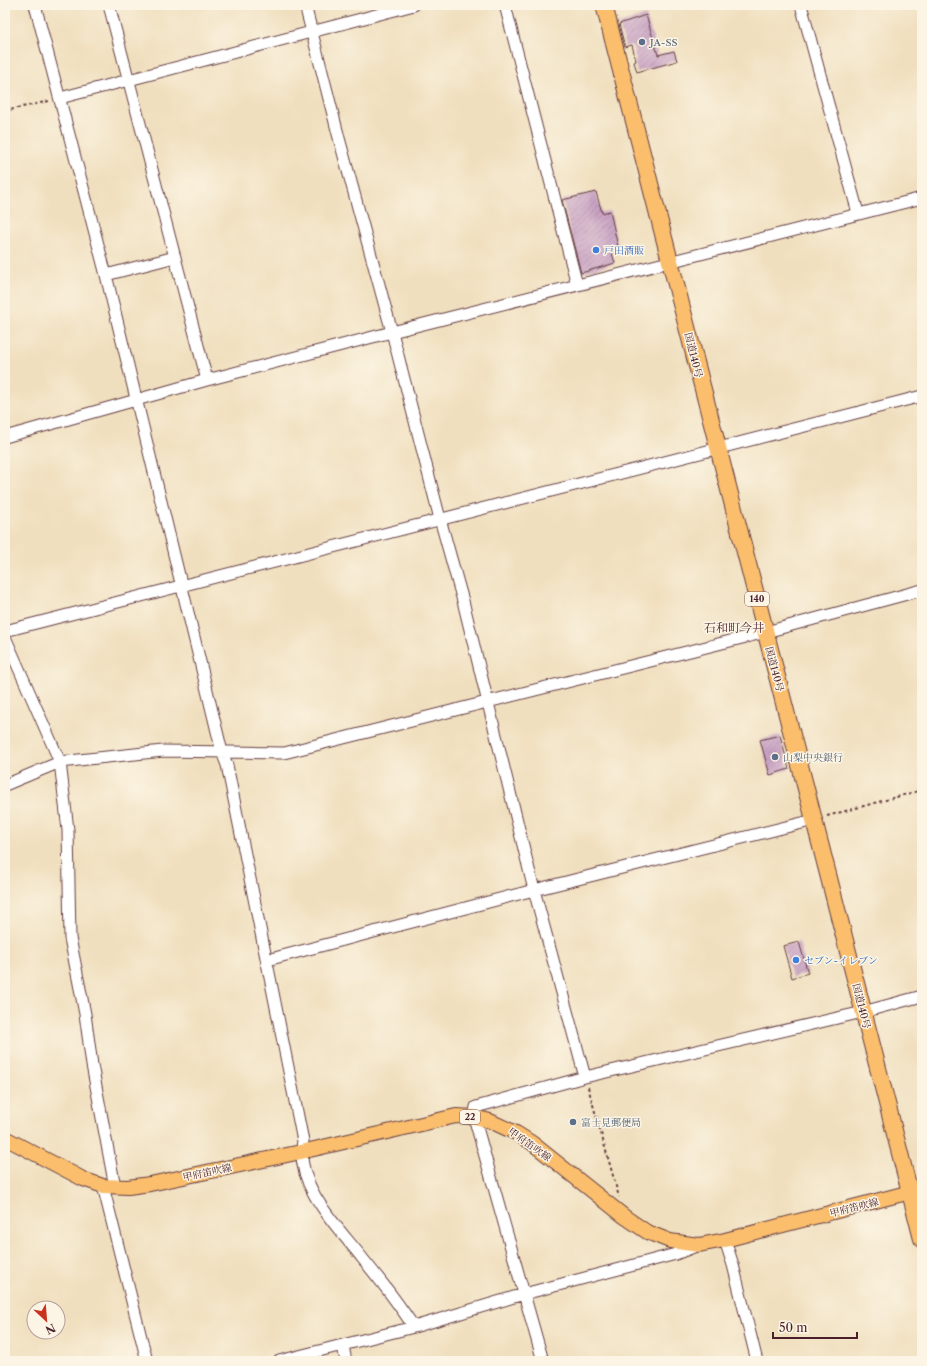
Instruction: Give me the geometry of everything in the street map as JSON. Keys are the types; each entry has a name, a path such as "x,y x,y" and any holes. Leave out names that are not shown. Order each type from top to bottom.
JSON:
{"highway":[{"name":"国道140号","path":"604,5 863,1012 916,1191 922,1239"}],"main road":[{"name":"甲府笛吹線","path":"5,1138 83,1179 109,1186 150,1184 301,1152 456,1116 474,1117 490,1121 507,1128 532,1143 625,1217 647,1232 670,1241 699,1245 725,1240 916,1191"}],"street":[{"path":"35,5 106,275 181,586 222,752 227,765 303,1141 301,1152 303,1168 316,1198 330,1220 343,1234 396,1301 414,1327"},
{"path":"109,5 207,380"},
{"path":"305,5 440,519 463,601 534,890 585,1077"},
{"path":"60,98 414,5"},
{"path":"505,5 577,285"},
{"path":"801,5 858,213"},
{"path":"5,437 207,380 858,213 922,198"},
{"path":"106,275 175,257"},
{"path":"5,631 922,396"},
{"path":"5,785 60,762 163,751 284,753 766,632 922,590"},
{"path":"5,637 60,762 68,830 70,938 85,1014 109,1186 147,1361"},
{"path":"267,960 534,890 814,820"},
{"path":"543,1361 474,1117 476,1106 585,1077 863,1012 922,996"},
{"path":"725,1240 733,1265 757,1361"},
{"path":"279,1361 414,1327 524,1294 676,1254 699,1245"},
{"path":"343,1346 346,1361"}],"path":[{"path":"5,111 60,98"},
{"path":"814,820 922,790"},
{"path":"585,1077 625,1217"},
{"path":"914,1361 922,1359"}],"building":[{"path":"646,15 658,55 674,51 677,61 637,72 632,45 625,47 619,24"},
{"path":"596,192 602,213 610,211 618,247 611,250 615,263 581,273 562,200"},
{"path":"780,735 789,769 770,775 760,740"},
{"path":"799,942 808,973 792,978 783,946"}],"place":[{"name":"JA-SS","path":"642,42"},
{"name":"戸田酒販","path":"596,250"},
{"name":"山梨中央銀行","path":"775,757"},
{"name":"セブン-イレブン","path":"796,960"},
{"name":"富士見郵便局","path":"573,1122"}],"district":[{"name":"石和町今井","path":"734,628"}]}
